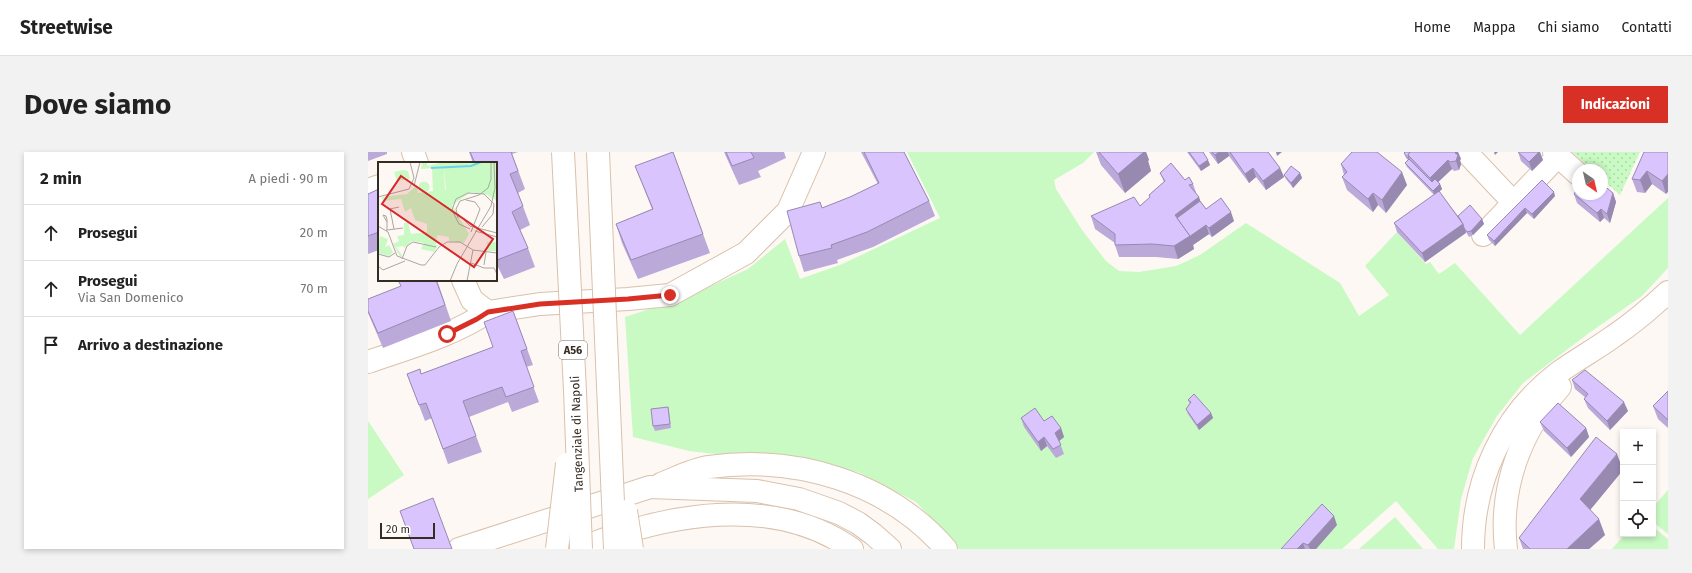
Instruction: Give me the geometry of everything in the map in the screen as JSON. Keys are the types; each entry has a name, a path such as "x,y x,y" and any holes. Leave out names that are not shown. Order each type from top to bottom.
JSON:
{"main road":[{"path":"413,152 417,162"},
{"name":"Tangenziale di Napoli","path":"563,152 575,391 580,549"},
{"path":"598,152 615,549"},
{"path":"368,362 447,334 488,312 540,304 670,295 746,253 788,211 814,152"},
{"path":"1466,152 1514,203"},
{"path":"1482,236 1514,203 1556,154 1572,169"},
{"path":"368,190 378,186"},
{"path":"463,281 472,300 488,312"},
{"path":"1506,549 1504,534 1509,482 1520,447 1529,427 1543,407 1576,371 1614,336 1668,292"},
{"path":"1473,549 1476,503 1488,463 1498,443 1520,410 1540,388 1558,373 1614,336"},
{"path":"557,549 575,391"},
{"path":"610,405 632,549"},
{"path":"459,549 708,467 743,464 791,466 834,476 890,501 924,526 946,549"},
{"path":"1509,482 1509,508 1515,549"},
{"path":"650,487 757,491 799,499 826,508 858,523 890,549"},
{"path":"580,549 598,542 677,519 736,514 789,521 833,538 852,549"},
{"path":"1474,520 1477,549"}],"green space":[{"path":"907,152 1094,152 1083,163 1054,180 1056,189 1082,230 1106,261 1119,271 1139,272 1176,266 1200,255 1246,223 1340,283 1359,316 1389,295 1365,266 1397,232 1426,264 1430,262 1439,274 1455,263 1520,335 1668,198 1668,268 1642,296 1589,333 1523,383 1497,416 1473,458 1461,499 1454,549 1438,549 1396,501 1342,549 959,549 916,502 858,472 782,454 724,455 689,451 633,437 625,317 689,296 748,269 785,239 800,279 840,265 940,218"},
{"path":"1572,152 1640,152 1620,195 1608,184 1608,164 1585,164"},
{"path":"368,421 404,475 368,499"},
{"path":"1668,490 1668,534 1656,524 1656,504"},
{"path":"1395,517 1423,549 1359,549"},
{"path":"1656,529 1668,539 1668,549 1612,549 1622,537 1656,537"}],"building":[{"path":"470,152 511,152 518,171 510,174 523,206 512,212 528,248 497,260 497,162 475,162"},
{"path":"673,152 703,234 631,260 616,224 653,209 635,166"},
{"path":"726,152 751,152 754,158 732,166"},
{"path":"864,152 904,152 929,201 867,232 831,245 832,248 799,256 787,211 820,202 822,208 879,183"},
{"path":"1099,152 1144,152 1118,174"},
{"path":"1189,152 1203,152 1208,160 1199,166"},
{"path":"1212,152 1219,152 1215,155"},
{"path":"1230,152 1268,152 1280,168 1263,181 1253,168 1245,174"},
{"path":"1352,152 1377,152 1402,172 1382,200 1373,193 1368,199 1342,177 1347,172 1341,164"},
{"path":"1410,152 1408,155 1409,159 1404,153"},
{"path":"1410,152 1456,152 1455,153 1458,155 1456,161 1450,162 1448,160 1430,178 1408,155"},
{"path":"1518,152 1539,152 1529,162"},
{"path":"1644,152 1668,152 1668,174 1662,181 1647,171 1640,180 1632,179"},
{"path":"1409,159 1432,182 1435,179 1440,184 1433,191 1405,163"},
{"path":"1171,163 1185,180 1189,177 1193,184 1189,185 1199,197 1175,215 1190,236 1174,246 1152,244 1115,245 1115,234 1091,216 1134,197 1140,206 1150,197 1149,195 1165,181 1160,173"},
{"path":"1291,166 1300,173 1291,183 1284,175"},
{"path":"1542,180 1554,192 1532,214 1525,208 1494,241 1487,235"},
{"path":"378,189 378,232 368,236 368,194"},
{"path":"1608,189 1613,193 1607,214 1601,209 1597,213 1581,200 1608,200"},
{"path":"1439,191 1463,224 1422,253 1394,223"},
{"path":"1221,198 1231,212 1209,228 1206,225 1189,237 1190,236 1177,218 1200,201 1206,209"},
{"path":"1470,205 1482,219 1471,231 1467,232 1458,216"},
{"path":"398,281 436,281 445,305 378,333 368,311 368,299 401,286"},
{"path":"513,311 527,349 521,351 534,387 506,397 502,387 463,401 476,436 443,449 426,403 419,405 407,374 420,369 421,374 493,347 484,322"},
{"path":"1585,370 1624,402 1607,421 1584,399 1588,394 1572,380"},
{"path":"1668,391 1668,420 1653,406"},
{"path":"1194,394 1211,413 1197,425 1186,409 1191,402 1188,400"},
{"path":"1558,403 1586,428 1567,448 1540,422"},
{"path":"668,407 670,424 653,426 651,409"},
{"path":"1035,408 1044,421 1052,416 1061,428 1055,433 1061,445 1053,449 1044,437 1038,442 1021,418"},
{"path":"1596,437 1617,454 1580,499 1599,519 1567,549 1530,549 1519,538"},
{"path":"433,498 452,549 414,549 400,511"},
{"path":"1322,504 1334,516 1308,545 1303,543 1297,549 1281,549"}],"route":[{"path":"447,334 488,312 540,304 670,295"}]}
